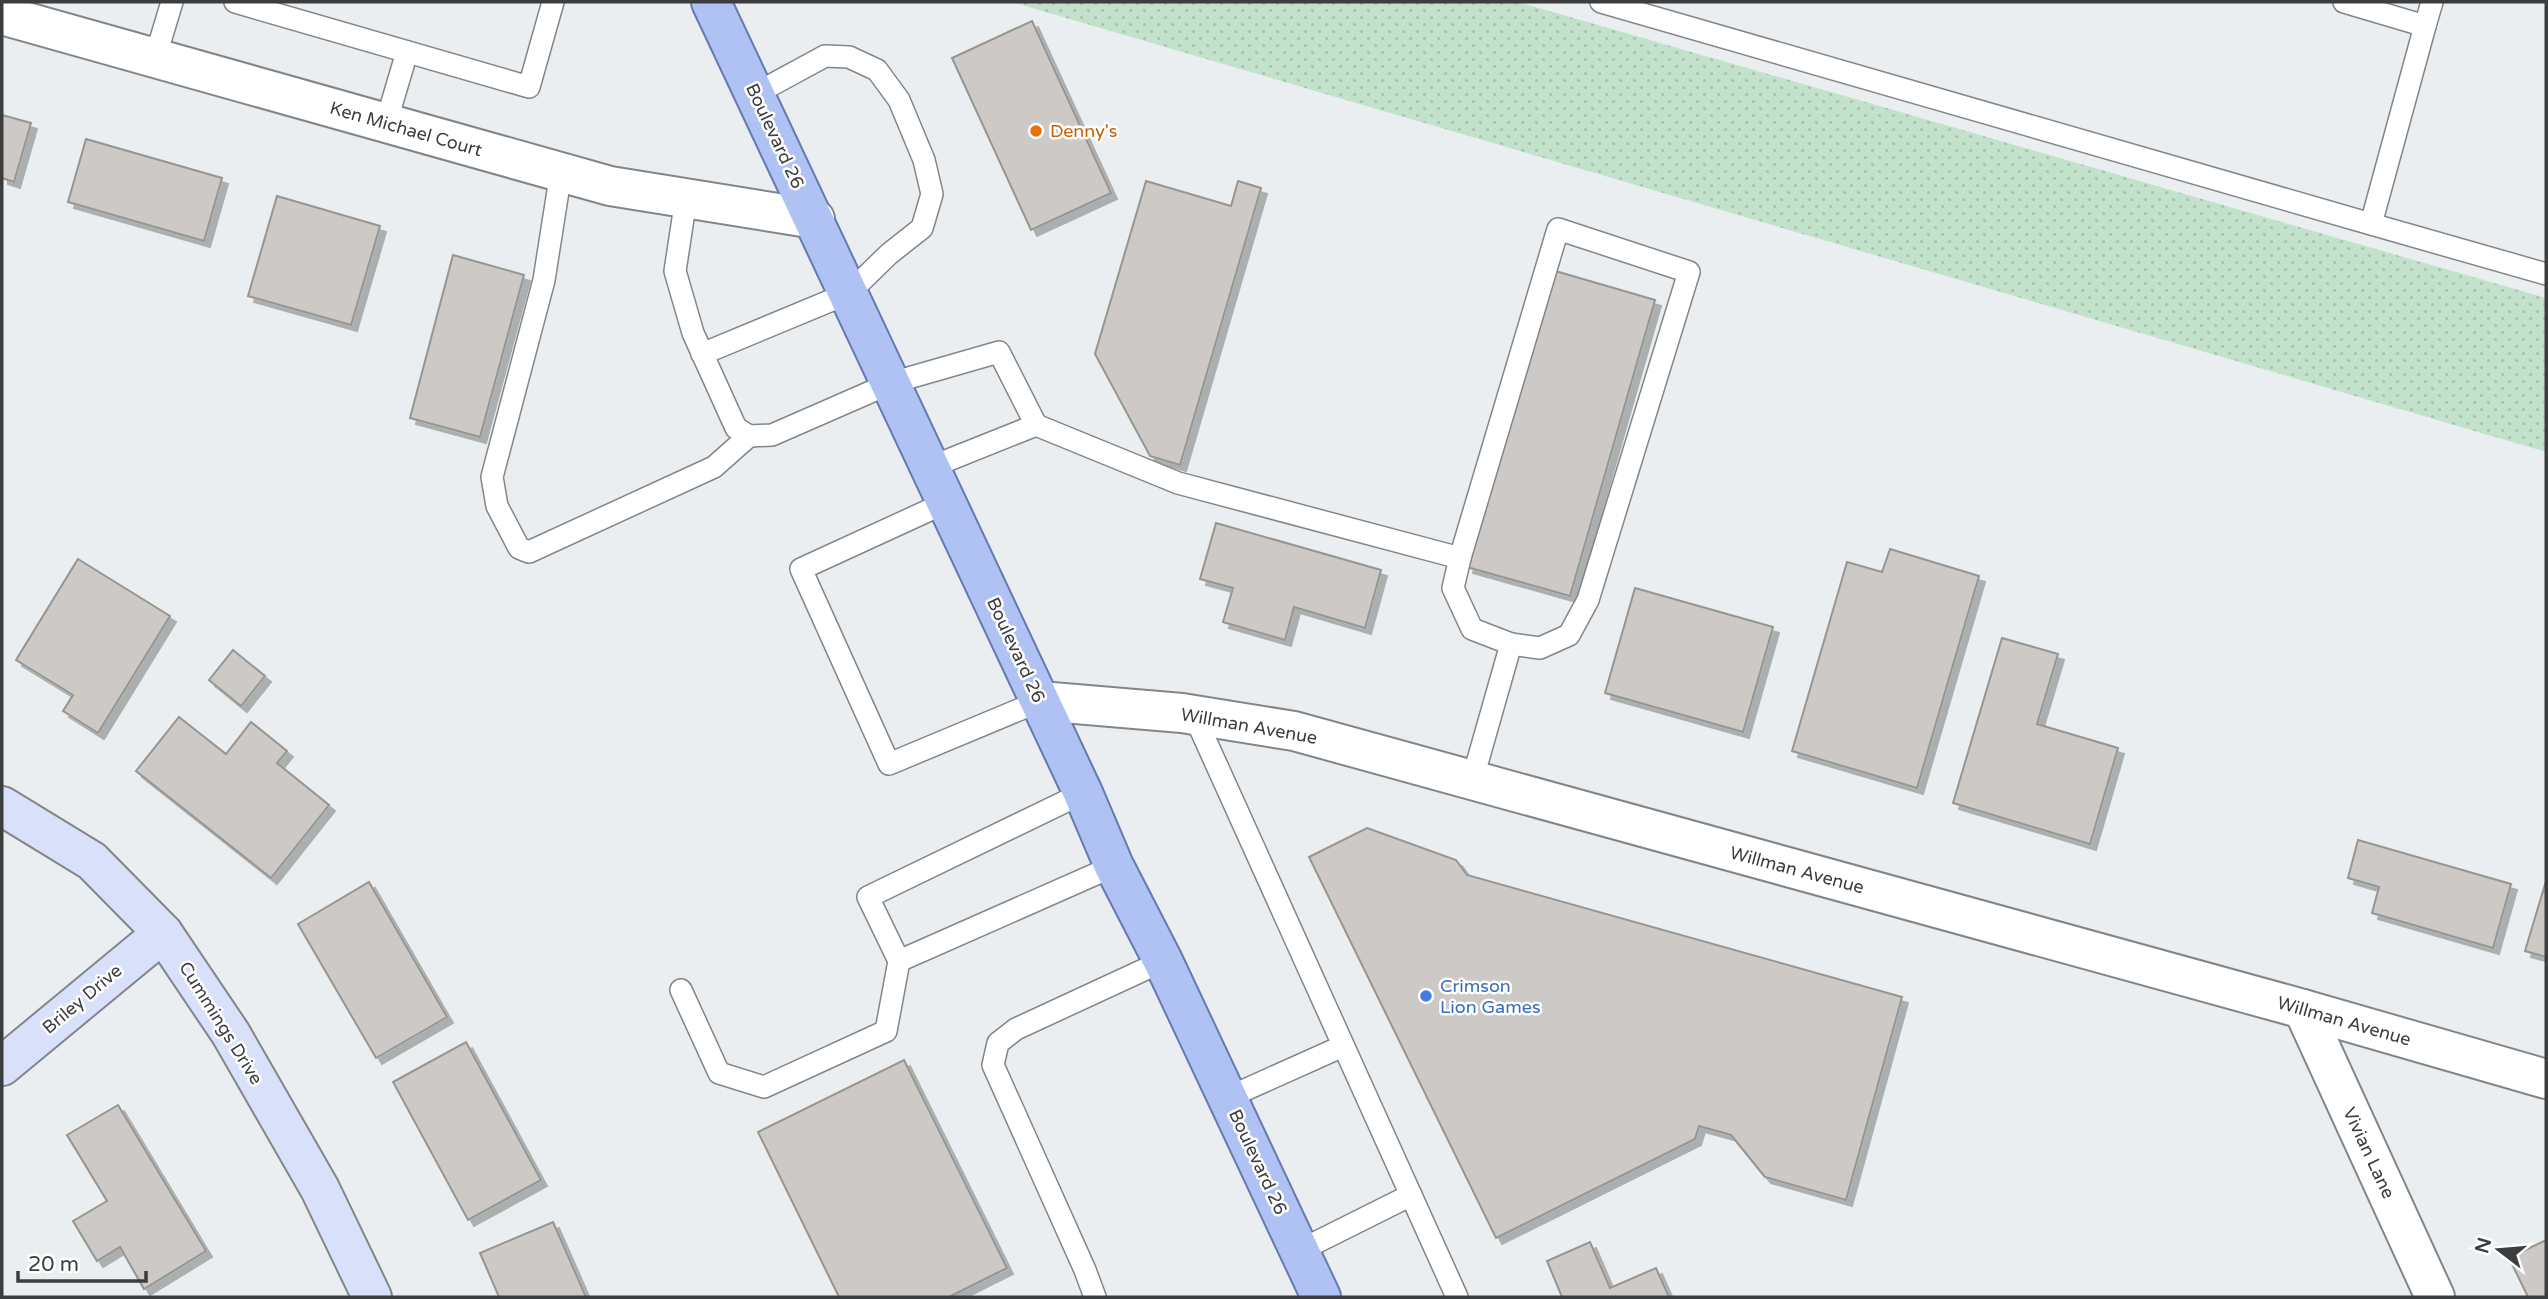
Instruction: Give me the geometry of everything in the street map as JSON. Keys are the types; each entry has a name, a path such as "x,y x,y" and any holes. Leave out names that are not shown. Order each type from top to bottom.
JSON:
{"main road":[{"name":"Boulevard 26","path":"711,2 931,467 1083,793 1114,866 1163,961 1321,1297"}],"street":[{"name":"Ken Michael Court","path":"2,15 610,186 815,219"},
{"name":"Willman Avenue","path":"1040,701 1194,715 1294,732 2303,1009 2546,1079"},
{"name":"Cummings Drive","path":"2,806 92,861 163,933 232,1034 320,1189 372,1297"},
{"name":"Briley Drive","path":"2,1066 163,933"},
{"name":"Vivian Lane","path":"2303,1009 2435,1297"}],"lane":[{"path":"155,58 172,2"},
{"path":"235,2 529,88 553,2"},
{"path":"1601,2 2546,274"},
{"path":"2344,2 2425,26"},
{"path":"2371,224 2432,2"},
{"path":"386,123 407,52"},
{"path":"702,354 849,293 889,254 922,228 932,194 924,160 899,100 877,70 849,57 825,56 755,94"},
{"path":"561,172 544,280 492,477 497,506 519,548 529,552 715,467 749,436"},
{"path":"686,199 675,271 693,334 736,428 749,436 772,435 891,383 999,352 1036,425 1178,483 1460,558"},
{"path":"1558,229 1689,272 1588,600 1569,635 1540,648 1511,644 1472,629 1453,588 1558,229"},
{"path":"931,467 1036,425"},
{"path":"947,502 801,569 889,764 1040,701"},
{"path":"1472,781 1511,644"},
{"path":"1194,715 1457,1297"},
{"path":"681,990 719,1073 764,1087 886,1031 899,961 868,897 1083,793"},
{"path":"899,961 1114,866"},
{"path":"1094,1297 1085,1269 993,1065 998,1042 1016,1029 1163,961"},
{"path":"1227,1098 1343,1046"},
{"path":"1299,1251 1411,1195"}],"green space":[{"path":"1012,2 1518,2 2546,298 2546,452"}],"building":[{"path":"1032,21 1111,193 1031,230 952,58"},
{"path":"2,115 31,123 14,182 2,178"},
{"path":"86,139 222,178 204,241 68,202"},
{"path":"1146,181 1231,206 1238,181 1261,188 1180,465 1150,456 1095,354"},
{"path":"277,196 380,226 351,325 248,296"},
{"path":"453,255 524,275 480,437 410,418"},
{"path":"1552,270 1655,300 1570,596 1467,567"},
{"path":"1216,523 1381,570 1365,628 1294,607 1285,640 1223,622 1233,588 1200,579"},
{"path":"1890,549 1979,576 1917,788 1792,751 1847,562 1882,572"},
{"path":"78,559 170,616 98,733 63,711 73,695 16,660"},
{"path":"1635,588 1773,627 1743,732 1605,693"},
{"path":"2002,638 2058,654 2037,724 2118,748 2090,844 1953,803"},
{"path":"233,650 265,676 241,706 209,680"},
{"path":"179,717 226,754 251,722 287,751 277,763 329,805 271,878 136,771"},
{"path":"1367,828 1456,860 1467,875 1902,997 1846,1200 1765,1177 1731,1135 1699,1126 1695,1139 1496,1238 1309,857"},
{"path":"2358,840 2511,884 2493,948 2372,913 2379,887 2348,878"},
{"path":"2546,881 2546,957 2525,951"},
{"path":"369,882 447,1017 376,1058 298,924"},
{"path":"466,1042 541,1180 468,1220 393,1082"},
{"path":"904,1060 1007,1268 949,1297 839,1297 758,1132"},
{"path":"118,1105 206,1251 144,1289 120,1247 97,1261 73,1221 107,1201 67,1135"},
{"path":"553,1222 586,1297 499,1297 480,1253"},
{"path":"2546,1240 2546,1297 2528,1297 2509,1258"},
{"path":"1590,1242 1610,1288 1656,1268 1669,1297 1562,1297 1547,1261"}],"place":[{"name":"Denny's","path":"1036,131"},
{"name":"Crimson Lion Games","path":"1426,996"}]}
